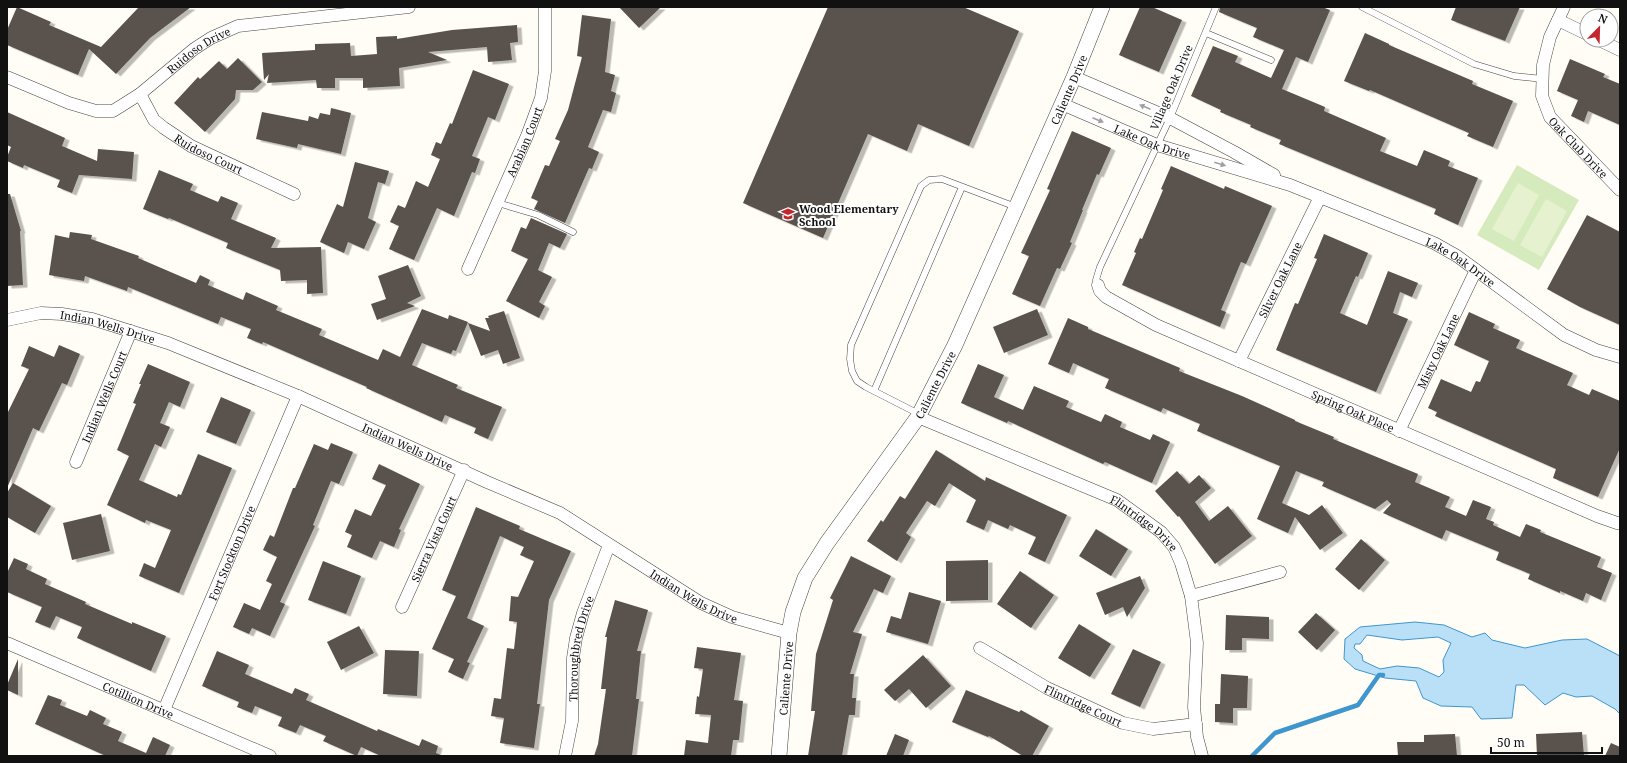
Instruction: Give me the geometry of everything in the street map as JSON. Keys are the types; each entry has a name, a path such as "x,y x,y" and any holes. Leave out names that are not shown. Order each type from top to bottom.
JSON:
{"street":[{"name":"Ruidoso Drive","path":"7,78 70,103 96,111 113,111 140,94 194,49 211,38 238,26 408,7"},
{"name":"Arabian Court","path":"468,269 527,136 541,98 546,71 545,7"},
{"name":"Caliente Drive","path":"779,756 789,633 793,612 805,578 827,543 919,416 955,344 1074,77 1102,7"},
{"name":"Oak Club Drive","path":"1564,7 1550,37 1544,65 1542,96 1550,117 1620,190"},
{"path":"1558,20 1579,30"},
{"name":"Lake Oak Drive","path":"1074,77 1170,118 1234,152 1290,185"},
{"name":"Ruidoso Court","path":"140,94 154,120 191,146 294,194"},
{"name":"Lake Oak Drive","path":"1062,104 1157,145 1290,185 1434,243 1457,256 1564,335 1596,350 1620,357"},
{"name":"Silver Oak Lane","path":"1239,361 1320,197"},
{"name":"Misty Oak Lane","path":"1399,431 1476,270"},
{"name":"Spring Oak Place","path":"1098,285 1100,291 1106,297 1156,325 1399,431 1598,516 1619,523"},
{"name":"Indian Wells Drive","path":"7,320 41,313 62,314 92,319 168,343 298,396 464,470 487,482 560,513 701,603 732,617 789,633"},
{"name":"Indian Wells Court","path":"76,462 131,331"},
{"name":"Fort Stockton Drive","path":"164,710 298,396"},
{"name":"Flintridge Drive","path":"919,416 1117,500 1161,532 1174,547 1181,563 1191,596 1198,643 1194,707 1202,756"},
{"name":"Sierra Vista Court","path":"402,607 464,470"},
{"name":"Thoroughbred Drive","path":"565,756 572,722 573,658 576,638 583,613 609,545"},
{"path":"1191,596 1280,572"},
{"name":"Cotillion Drive","path":"7,643 270,756"},
{"name":"Flintridge Court","path":"980,648 1047,688 1123,723 1153,729 1196,724"}],"lane":[{"name":"Village Oak Drive","path":"1098,285 1096,280 1100,267 1170,118 1216,7"},
{"path":"1362,7 1474,64 1514,76 1543,79"},
{"path":"1206,33 1271,60"},
{"path":"919,416 857,381 852,371 850,359 851,345 921,186 928,180 942,179 1016,207"},
{"path":"874,391 962,187"},
{"path":"498,203 538,215 573,232"}],"green space":[{"path":"1517,165 1579,200 1539,270 1477,235"},
{"path":"1518,183 1539,195 1514,241 1492,229"},
{"path":"1546,199 1567,211 1542,257 1520,245"}],"water":[{"path":"1415,622 1444,625 1472,637 1485,633 1492,640 1525,648 1562,640 1587,639 1620,656 1620,714 1615,709 1592,696 1576,697 1563,693 1545,705 1524,685 1516,685 1512,718 1481,719 1472,707 1441,706 1423,698 1416,681 1385,678 1355,669 1344,659 1345,639 1360,627","holes":["1367,635 1402,640 1438,637 1451,643 1443,660 1444,672 1439,677 1419,668 1397,666 1380,669 1363,661 1362,655 1354,648 1355,644 1360,644"]}],"building":[{"path":"17,7 51,22 49,25 101,47 139,7 191,7 150,38 116,74 89,49 78,75 7,45 7,30"},
{"path":"619,7 661,7 639,28"},
{"path":"828,7 963,7 1019,31 969,146 918,124 907,151 868,134 823,238 743,203"},
{"path":"1140,7 1152,7 1182,20 1159,72 1119,55"},
{"path":"1220,7 1322,7 1330,10 1308,62 1296,57 1282,89 1325,107 1324,111 1386,138 1380,151 1417,166 1424,150 1450,161 1448,166 1478,178 1458,225 1434,214 1436,209 1279,144 1281,140 1250,127 1251,125 1220,112 1221,110 1191,96 1213,46 1238,56 1235,62 1271,78 1284,50 1253,37 1257,28 1219,12"},
{"path":"1456,7 1520,7 1505,41 1451,20"},
{"path":"582,15 611,19 605,72 615,75 611,91 616,93 611,112 603,110 588,147 599,152 592,169 589,168 565,223 534,209 538,201 531,198 545,165 549,166 560,141 555,139 568,110 582,57 577,56"},
{"path":"517,25 518,42 510,43 512,60 488,62 487,47 428,52 447,60 399,68 400,86 363,88 363,78 335,78 335,88 317,88 316,80 267,83 269,74 264,80 262,53 315,50 315,44 350,43 351,56 377,54 376,37 397,36 397,39 452,30"},
{"path":"1365,33 1389,45 1473,81 1472,84 1513,101 1493,147 1467,136 1469,133 1370,90 1369,91 1344,81"},
{"path":"238,58 262,82 253,90 236,90 235,99 205,132 174,103 198,77 200,79 219,61 227,69"},
{"path":"1570,59 1605,74 1603,77 1620,84 1620,125 1588,111 1584,122 1571,116 1578,100 1557,91"},
{"path":"473,70 509,84 495,120 488,117 472,156 480,159 475,173 472,172 454,216 437,208 414,260 389,249 399,226 390,222 398,205 405,208 416,181 428,187 440,159 431,155 436,142 441,144 450,123 452,124"},
{"path":"331,108 351,113 341,154 298,144 297,148 256,139 262,112 308,121 309,116 318,119 320,113 330,115"},
{"path":"7,112 65,138 62,146 97,161 98,149 134,152 132,179 79,175 72,193 57,187 60,180 24,165 23,168 7,161 11,147 7,145"},
{"path":"1072,131 1111,148 1099,175 1097,174 1082,210 1070,242 1072,243 1060,269 1057,268 1040,306 1012,294 1029,256 1021,253 1050,190 1047,189"},
{"path":"355,162 389,171 385,184 378,182 368,218 376,222 364,249 348,242 344,253 320,242 337,204 343,207"},
{"path":"1171,166 1224,189 1225,186 1272,206 1246,264 1241,262 1221,310 1226,312 1220,327 1122,285 1136,253 1134,252 1140,238 1142,239 1163,190 1161,189"},
{"path":"159,170 193,184 190,190 218,202 221,196 238,203 231,219 276,238 271,248 321,247 323,293 307,294 307,280 281,281 280,270 226,248 228,243 169,218 168,219 143,209"},
{"path":"7,194 10,194 21,231 23,285 7,286"},
{"path":"1587,215 1620,232 1620,325 1580,307 1547,289"},
{"path":"531,218 567,234 560,248 549,243 538,270 552,277 539,302 545,306 539,318 506,301 528,259 511,251 521,227 526,229"},
{"path":"70,232 92,235 91,239 139,256 138,258 196,283 200,275 210,280 208,285 243,300 246,292 278,306 276,310 322,329 319,335 378,360 383,349 400,357 422,309 448,319 449,315 468,322 456,351 453,350 451,354 422,343 412,365 458,385 456,388 502,407 488,439 474,433 476,428 445,415 442,422 366,388 367,387 263,342 262,344 247,338 251,329 221,317 218,324 128,287 127,291 85,276 84,281 49,275 55,235 69,238"},
{"path":"1324,234 1368,253 1340,313 1367,325 1388,271 1418,283 1412,297 1400,292 1393,313 1408,319 1376,392 1276,350 1295,303 1298,304 1317,259 1314,258"},
{"path":"408,265 421,296 407,303 415,306 377,320 371,304 386,299 378,276"},
{"path":"1037,309 1048,335 1004,353 993,327"},
{"path":"504,311 520,358 503,364 498,350 481,356 468,323 490,331 485,318 489,318 488,316"},
{"path":"1469,312 1495,324 1493,328 1520,340 1516,348 1573,373 1567,385 1589,395 1592,389 1620,401 1620,448 1598,497 1553,478 1556,469 1435,416 1437,412 1428,408 1441,379 1471,392 1476,381 1480,382 1489,361 1454,345"},
{"path":"1068,318 1088,327 1088,329 1180,368 1179,371 1242,396 1295,421 1334,437 1333,439 1418,474 1415,482 1450,497 1445,507 1466,516 1473,500 1491,507 1486,519 1494,522 1493,525 1520,537 1526,524 1541,530 1540,532 1601,557 1597,567 1612,573 1601,600 1586,593 1583,601 1560,591 1560,593 1528,579 1530,574 1496,560 1499,552 1446,530 1442,539 1383,513 1391,504 1387,500 1375,509 1322,486 1324,482 1296,471 1282,503 1309,515 1322,505 1343,533 1320,550 1295,517 1288,533 1257,519 1280,466 1197,431 1200,424 1163,408 1161,412 1105,388 1109,379 1073,363 1069,373 1048,364"},
{"path":"59,345 80,354 67,385 62,383 39,431 33,428 7,488 7,414 29,369 21,366 29,346 54,357"},
{"path":"148,364 190,382 180,407 169,402 160,423 170,427 161,447 155,444 139,480 177,497 178,494 181,495 198,454 232,468 179,593 139,576 144,563 155,568 171,530 146,520 145,523 107,505 129,456 117,450 136,404 133,403 141,384 139,384"},
{"path":"978,364 1004,375 994,397 1023,410 1034,386 1069,401 1066,407 1101,422 1105,414 1122,422 1120,427 1150,440 1153,434 1170,442 1152,483 1105,462 1103,464 1008,421 1007,423 961,403"},
{"path":"221,397 251,410 236,444 206,432"},
{"path":"331,443 353,452 339,484 331,481 313,525 315,526 280,602 285,604 270,636 252,628 249,634 233,627 244,603 260,610 272,584 266,581 277,557 263,550 270,535 274,537 293,488 295,488 314,444 328,450"},
{"path":"936,450 985,481 986,477 1067,515 1045,562 1028,554 1036,537 1010,525 1008,529 988,520 984,530 966,522 976,500 949,483 935,506 927,501 906,533 911,537 897,561 867,541 881,520 883,522 900,496 905,499"},
{"path":"379,464 420,484 399,529 401,530 394,547 380,541 372,558 347,547 352,535 345,532 355,509 371,516 386,485 372,479"},
{"path":"1177,471 1189,484 1199,475 1211,488 1195,502 1209,521 1228,506 1252,536 1215,564 1179,516 1178,517 1155,491"},
{"path":"13,483 51,506 35,533 7,517 7,493"},
{"path":"476,507 520,526 519,529 571,551 549,600 537,704 540,704 534,748 500,743 504,718 491,716 494,698 501,699 507,648 514,649 517,622 509,621 511,596 518,597 534,561 520,555 524,547 500,536 467,618 484,626 467,662 470,663 463,679 448,672 454,659 432,649 456,596 442,590"},
{"path":"101,514 110,551 72,560 63,523"},
{"path":"1096,529 1128,549 1111,576 1079,556"},
{"path":"1361,539 1385,560 1359,590 1335,569"},
{"path":"851,556 891,576 883,593 874,589 853,632 862,634 850,674 854,674 852,698 856,698 855,715 849,715 842,756 808,756 815,711 811,711 816,654 833,600 830,598"},
{"path":"14,558 28,564 26,569 47,579 45,584 86,602 85,604 132,624 132,622 166,636 151,671 77,638 82,627 56,616 50,628 35,622 42,607 7,592 7,573"},
{"path":"988,560 988,600 946,601 946,561"},
{"path":"323,561 361,576 346,614 308,600"},
{"path":"1020,571 1054,595 1031,628 997,604"},
{"path":"1140,576 1145,588 1127,617 1123,607 1105,615 1096,593"},
{"path":"909,592 941,601 928,644 886,632 891,616 901,619"},
{"path":"615,600 648,610 637,651 641,651 636,699 639,699 632,756 594,756 598,744 606,689 601,689 607,637 605,637"},
{"path":"1316,613 1335,630 1317,650 1298,632"},
{"path":"1226,615 1269,617 1269,639 1242,638 1242,650 1225,650"},
{"path":"1079,624 1111,644 1090,677 1058,658"},
{"path":"359,626 374,653 341,670 327,642"},
{"path":"697,647 741,653 734,700 743,701 739,740 733,740 731,756 684,756 686,740 708,743 711,715 695,714 703,669 694,668"},
{"path":"1133,649 1161,662 1140,707 1111,694"},
{"path":"385,650 419,651 417,696 383,694"},
{"path":"217,651 249,665 245,674 292,694 295,688 309,694 306,700 377,731 378,729 419,746 422,739 438,746 436,753 443,756 381,756 361,747 357,756 323,741 326,736 300,725 296,733 278,726 282,717 255,706 252,713 237,707 239,702 202,686"},
{"path":"923,655 951,686 926,708 909,689 895,701 884,690"},
{"path":"18,659 18,695 7,690 7,685"},
{"path":"1221,674 1248,676 1247,708 1233,708 1233,723 1215,722 1215,704 1220,704"},
{"path":"966,690 1019,712 1021,710 1049,726 1032,756 1023,756 989,736 988,737 952,722"},
{"path":"48,695 62,700 60,705 87,716 90,710 106,718 103,724 122,732 118,741 146,753 153,737 170,745 165,756 106,756 35,724"},
{"path":"1582,732 1584,756 1537,756 1536,734"},
{"path":"895,734 909,740 903,756 886,756"},
{"path":"1455,734 1457,756 1398,756 1397,742 1424,742 1424,735"},
{"path":"1611,743 1620,747 1620,756 1605,756"}],"waterway":[{"path":"1252,756 1275,733 1358,705 1379,675 1383,675"}],"place":[{"name":"Wood Elementary School","path":"788,214"}]}
